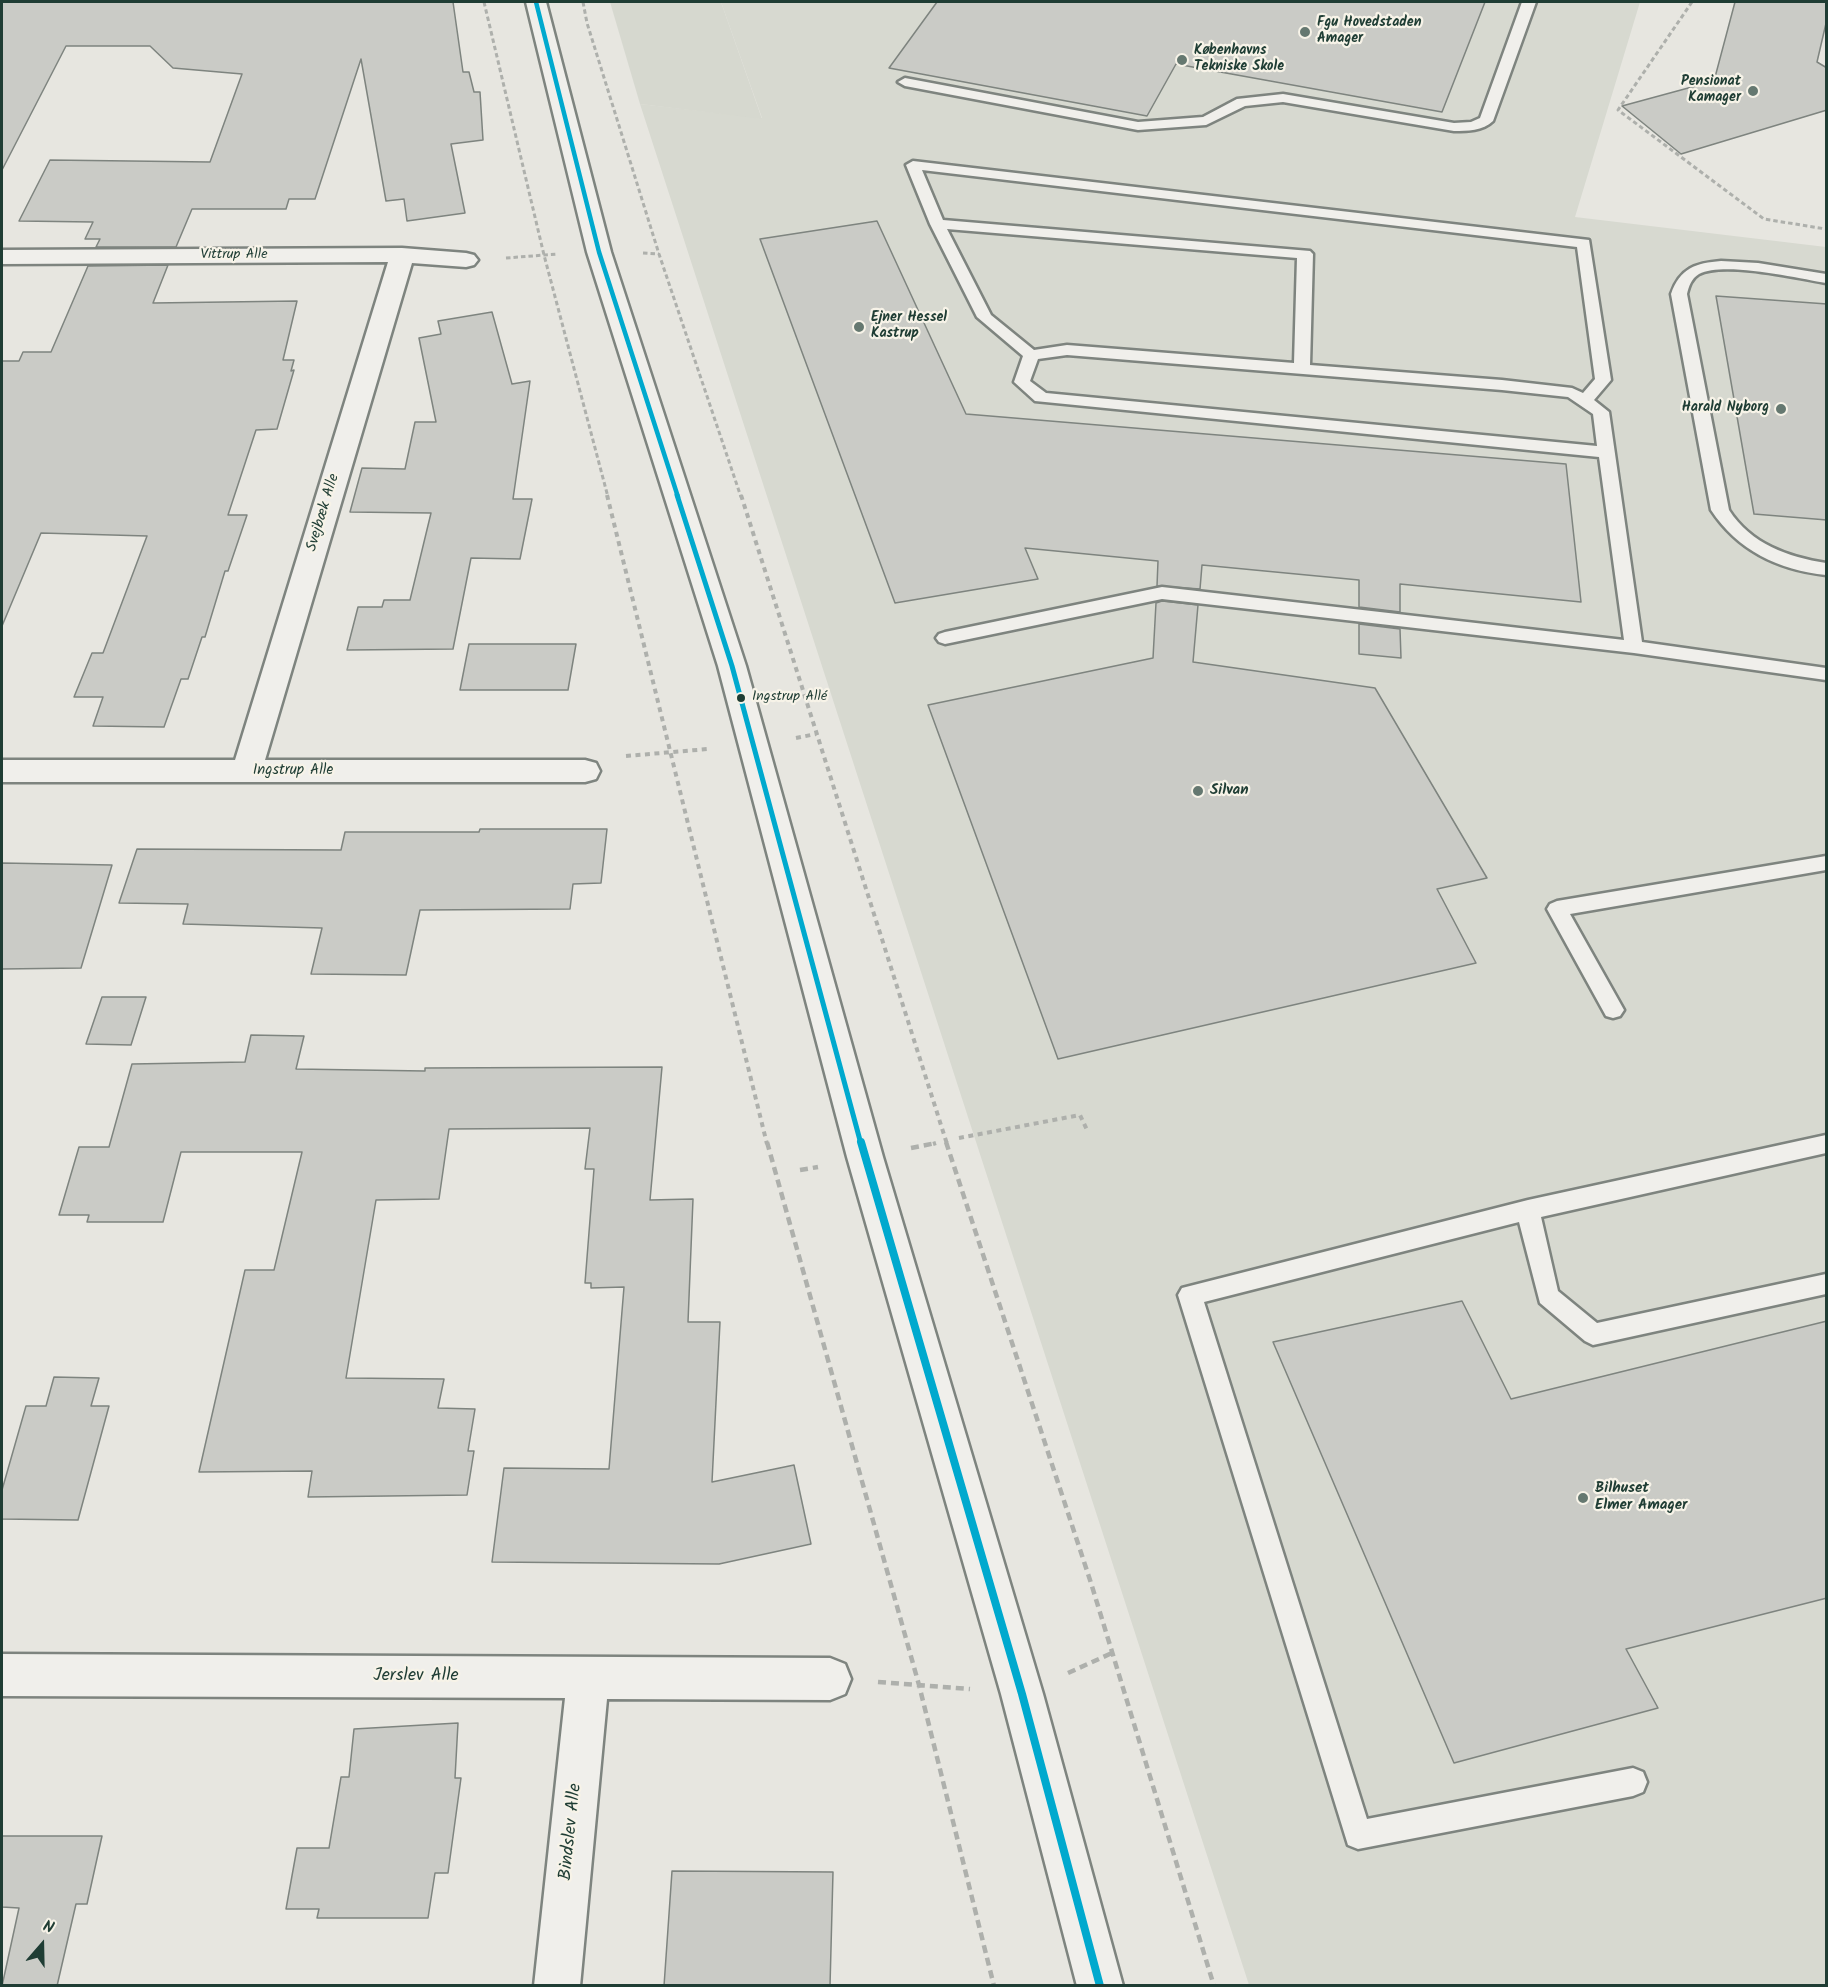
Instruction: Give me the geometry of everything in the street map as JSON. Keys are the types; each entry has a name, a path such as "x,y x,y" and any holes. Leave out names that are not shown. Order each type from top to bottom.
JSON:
{"street":[{"path":"536,2 599,252 738,689 865,1157 1022,1694 1100,1986"},
{"name":"Vittrup Alle","path":"2,257 402,255 466,260"},
{"name":"Svejbæk Alle","path":"246,771 402,255"},
{"name":"Ingstrup Alle","path":"2,771 585,771"},
{"name":"Jerslev Alle","path":"2,1675 830,1679"},
{"name":"Bindslev Alle","path":"557,1986 588,1678"}],"lane":[{"path":"905,82 1138,126 1206,121 1242,102 1283,98 1454,127 1473,126 1486,121 1528,2"},
{"path":"1585,401 1603,380 1584,243 913,165 937,224 985,317 1031,355 1067,350 1537,388 1572,393 1585,401 1601,412 1634,647"},
{"path":"937,224 1305,254 1302,369"},
{"path":"1827,278 1751,267 1706,267 1695,270 1687,276 1679,294 1720,510 1727,523 1740,536 1772,555 1790,563 1827,569"},
{"path":"1031,355 1022,382 1041,398 1606,452"},
{"path":"945,638 1162,593 1634,647 1827,674"},
{"path":"1614,1010 1557,909 1827,863"},
{"path":"1633,1782 1358,1835 1191,1295 1528,1210 1827,1144"},
{"path":"1528,1210 1548,1296 1593,1334 1827,1284"}],"path":[{"path":"484,2 542,244 588,416 776,1175 919,1685 994,1986"},
{"path":"583,2 587,23 659,254 742,499 946,1141 1091,1583 1214,1986"},
{"path":"1692,2 1618,110 1764,219 1827,229"},
{"path":"959,1138 1080,1115 1087,1130"},
{"path":"905,1149 936,1143"}],"shaded area":[{"path":"610,2 721,2 762,119 640,104"},
{"path":"721,2 1640,2 1575,217 1826,247 1826,1985 1249,1985 640,104 762,118"}],"building":[{"path":"2,2 453,2 463,72 469,72 474,92 480,92 483,140 451,144 465,213 407,221 404,199 386,201 361,59 315,199 289,199 286,209 192,209 176,247 96,247 100,239 85,239 93,222 19,221 50,160 210,162 242,74 173,68 150,46 66,46 2,170"},
{"path":"937,2 1485,2 1442,112 1176,64 1147,116 889,68"},
{"name":"Pensionat Kamager","path":"1735,2 1827,2 1827,19 1817,62 1827,68 1827,110 1681,154 1622,106 1714,81"},
{"name":"Ejner Hessel Kastrup","path":"877,221 966,414 1566,464 1581,602 1400,584 1400,612 1359,607 1359,580 1202,565 1200,589 1157,586 1158,561 1025,548 1038,579 895,603 760,239"},
{"path":"168,265 153,303 297,301 283,360 294,360 291,371 294,370 277,429 256,430 228,515 247,515 228,571 225,571 205,637 202,637 188,679 181,679 164,727 93,726 103,697 74,697 92,653 103,653 147,536 41,533 2,626 2,361 19,361 23,352 51,352 88,266"},
{"name":"Harald Nyborg","path":"1716,296 1827,304 1827,520 1754,514"},
{"path":"492,312 512,384 530,381 513,499 532,499 520,559 471,558 453,649 347,650 358,607 382,607 384,600 410,600 431,513 350,512 362,468 405,469 415,422 436,422 419,338 441,334 438,321"},
{"name":"Silvan","path":"1162,601 1198,605 1193,662 1375,688 1487,878 1437,889 1476,963 1058,1059 928,705 1153,658 1156,603"},
{"path":"1359,624 1400,629 1401,658 1359,654"},
{"path":"469,644 576,644 568,690 460,690"},
{"path":"480,829 607,829 601,883 573,884 570,909 420,910 406,975 311,974 322,928 183,924 188,904 119,903 137,849 341,850 345,832 479,832"},
{"path":"2,863 112,865 81,968 2,969"},
{"path":"102,997 146,997 131,1045 86,1044"},
{"path":"251,1035 304,1036 296,1069 425,1071 425,1068 662,1067 650,1200 693,1199 688,1322 720,1322 712,1482 794,1465 811,1544 719,1564 492,1562 504,1468 609,1469 624,1287 591,1288 591,1283 585,1283 594,1169 585,1169 590,1128 449,1129 439,1199 376,1200 346,1378 444,1379 438,1408 475,1409 468,1451 474,1451 467,1495 308,1497 312,1471 199,1472 245,1270 274,1270 302,1152 181,1152 163,1222 87,1222 89,1215 59,1215 79,1147 109,1147 132,1064 245,1062"},
{"name":"Bilhuset Elmer Amager","path":"1462,1301 1511,1399 1827,1321 1827,1598 1626,1649 1658,1708 1454,1763 1273,1342"},
{"path":"54,1377 99,1378 91,1406 109,1406 78,1520 2,1519 2,1490 26,1406 46,1406"},
{"path":"458,1723 455,1778 461,1778 448,1873 435,1873 428,1918 317,1918 319,1909 286,1909 297,1848 329,1848 341,1777 349,1777 354,1729"},
{"path":"2,1836 102,1836 87,1904 76,1904 57,1986 2,1986 19,1908 2,1907"},
{"path":"672,1871 833,1872 830,1986 664,1986"}],"transit line":[{"path":"536,2 599,252 732,666 865,1157 1022,1694 1100,1986"}],"place":[{"name":"Fgu Hovedstaden Amager","path":"1305,32"},
{"name":"Københavns Tekniske Skole","path":"1182,60"},
{"name":"Pensionat Kamager","path":"1753,91"},
{"name":"Ejner Hessel Kastrup","path":"859,327"},
{"name":"Harald Nyborg","path":"1781,409"},
{"name":"Ingstrup Allé","path":"741,698"},
{"name":"Silvan","path":"1198,791"},
{"name":"Bilhuset Elmer Amager","path":"1583,1498"}]}
